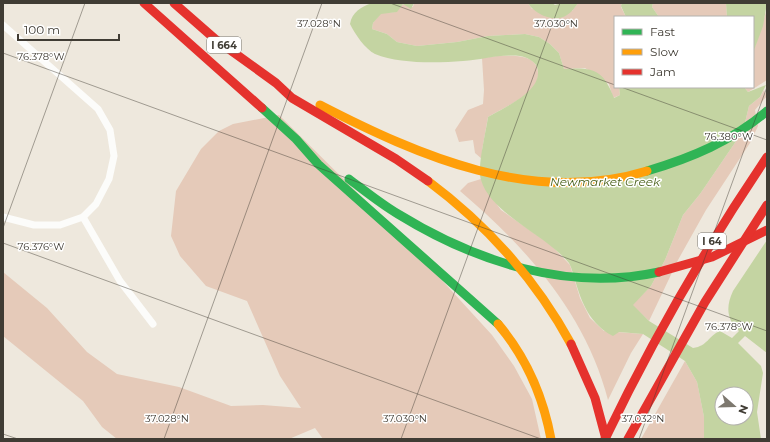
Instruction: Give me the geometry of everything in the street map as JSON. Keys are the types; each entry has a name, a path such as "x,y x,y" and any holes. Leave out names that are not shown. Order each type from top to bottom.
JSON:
{"highway":[{"name":"I 664","path":"144,3 296,139"},
{"name":"I 664","path":"174,3 231,51 277,84"},
{"path":"277,84 379,135 458,166 495,176 535,182 570,183 608,180 654,170 696,155 717,144 765,113"},
{"path":"277,84 294,100 408,167 453,201 477,222 503,249 548,307 571,344 594,395 605,439"},
{"path":"296,139 372,196 432,234 487,260 545,275 572,278 606,279 664,272 691,265 721,254 767,230"},
{"path":"296,139 318,164 474,299 500,325 521,356 537,388 551,439"},
{"name":"I 64","path":"605,439 661,328 720,226 767,157"},
{"name":"I 64","path":"628,439 670,361 767,205"}],"street":[{"path":"3,25 98,109 110,130 114,156 109,179 96,204 83,217 60,225 34,225 3,217"},
{"path":"83,217 120,281 153,324"}],"shaded area":[{"path":"414,3 528,3 532,9 572,11 578,3 622,3 621,7 626,16 614,16 614,88 619,88 620,95 613,98 609,84 585,68 564,69 559,53 550,44 539,37 525,34 488,36 457,42 417,46 397,42 387,34 372,29 373,23 381,13 396,12 403,4 413,7"},
{"path":"653,3 726,3 727,16 658,16 652,7"},
{"path":"767,9 767,80 748,92 745,88 754,88 754,50"},
{"path":"517,56 529,59 537,68 538,77 537,82 525,95 488,117 482,150 482,159 475,153 473,140 459,142 455,130 468,110 483,104 484,90 482,58"},
{"path":"764,90 767,96 755,110 758,126 750,143 706,210 678,260 649,321 632,305 651,286 665,260 683,215 700,194 743,131 749,106 760,97"},
{"path":"279,115 407,242 492,335 514,366 532,399 541,439 323,439 315,428 289,439 117,439 102,427 83,401 3,336 3,272 47,308 87,352 117,374 179,387 231,406 263,405 301,408 280,376 247,301 206,286 180,256 171,236 176,191 201,149 219,131 233,124"},
{"path":"481,179 501,210 551,245 570,265 580,298 590,318 604,331 643,334 631,353 608,400 598,369 585,339 569,311 550,284 508,235 460,191 468,183"},
{"path":"685,361 697,382 704,417 704,439 641,439"}],"water":[{"name":"Newmarket Creek","path":"372,3 414,3 411,9 403,4 397,12 381,14 373,23 372,29 387,34 397,42 417,46 457,42 488,36 525,34 539,37 550,44 559,53 564,69 574,68 596,72 606,81 614,98 620,95 619,88 745,88 748,92 766,85 760,97 749,106 743,131 700,194 683,215 665,260 651,286 633,305 649,321 693,348 702,345 720,331 732,338 739,331 732,322 728,312 729,302 733,291 767,240 767,353 745,336 738,343 761,366 763,373 757,412 761,439 704,439 704,417 697,382 685,361 643,334 619,332 613,336 598,326 584,305 569,263 547,243 507,214 487,192 481,180 480,167 488,117 522,97 535,84 538,76 537,67 534,63 527,58 520,56 505,56 453,62 395,60 371,52 357,37 350,24 355,13 361,8"},
{"path":"528,3 552,3 555,5 562,3 578,3 569,14 562,17 551,18 535,11"},
{"path":"622,3 653,3 652,7 658,16 626,16 621,6"},
{"path":"726,3 767,3 763,26 754,50 754,16 727,16"}],"traffic: fast":[{"path":"262,108 296,139 318,164 498,324"},
{"path":"647,171 695,154 725,140 754,122 767,111"},
{"path":"349,179 385,206 428,231 491,259 557,275 591,278 625,277 659,272"}],"traffic: slow":[{"path":"320,105 397,142 437,158 478,170 520,179 562,183 604,180 647,171"},
{"path":"428,181 470,216 508,255 542,298 571,344"},
{"path":"498,324 517,350 532,378 548,423 551,439"}],"traffic: jam":[{"path":"144,3 262,108"},
{"path":"174,3 215,39 276,83 292,98 396,159 428,181"},
{"path":"605,439 661,330 701,260 767,157"},
{"path":"628,439 705,302 767,205"},
{"path":"659,272 712,257 767,230"},
{"path":"571,344 595,398 606,439"}]}
